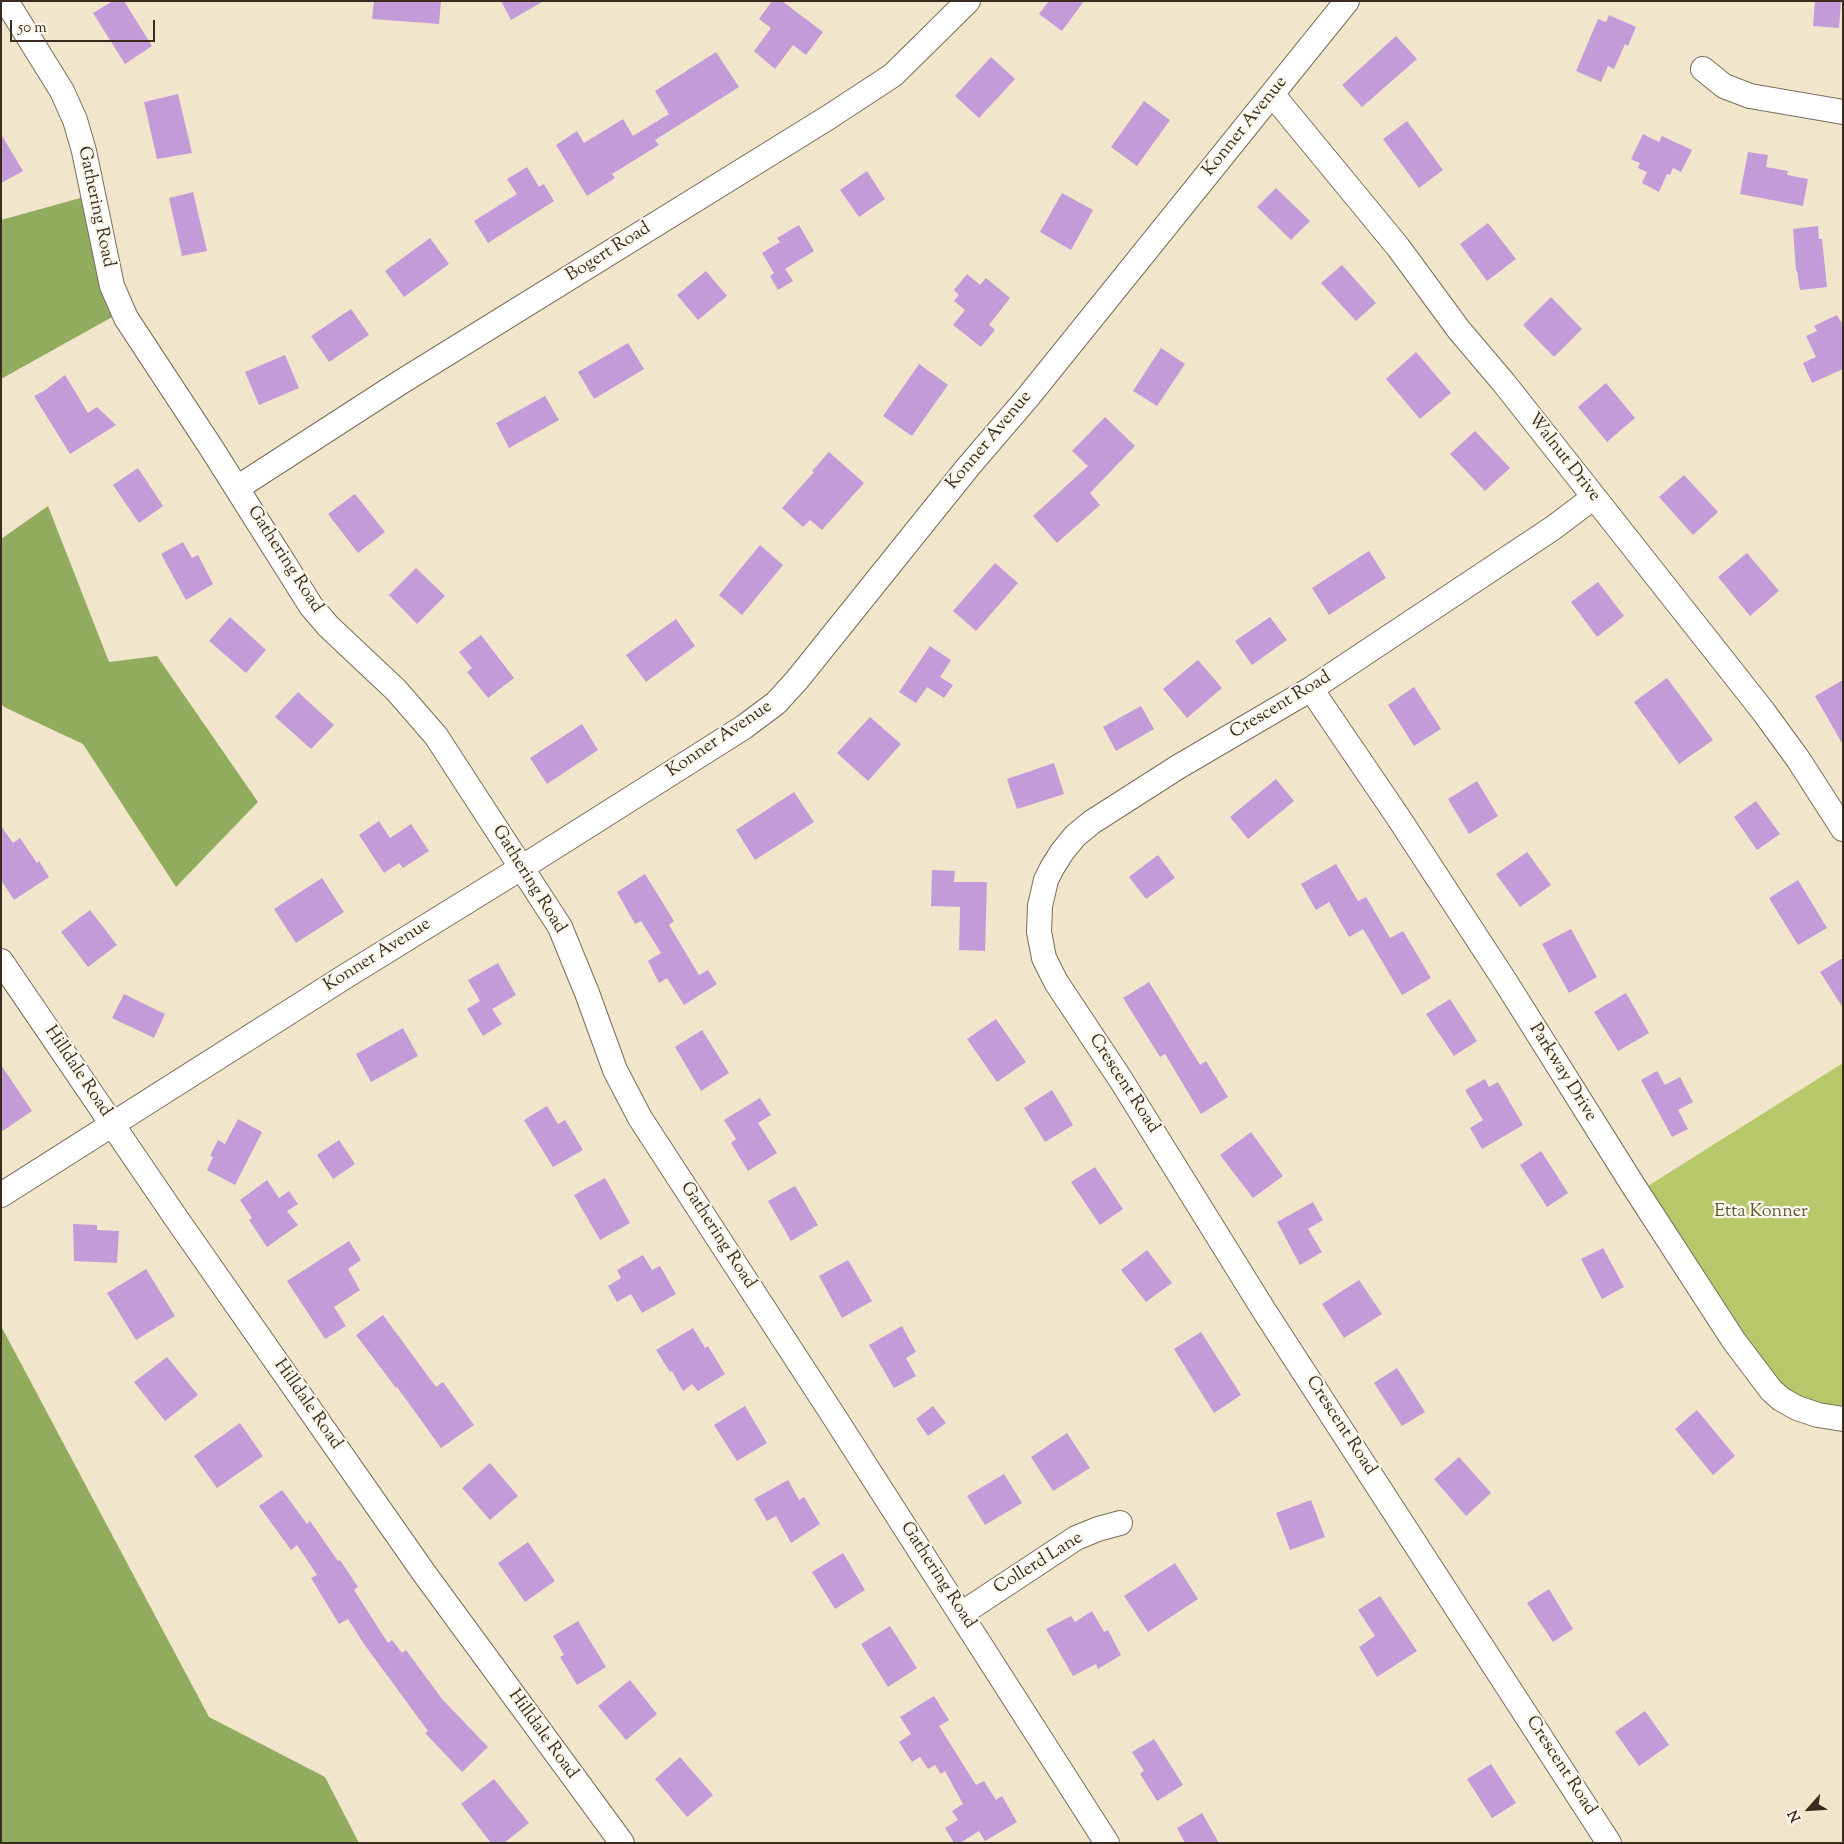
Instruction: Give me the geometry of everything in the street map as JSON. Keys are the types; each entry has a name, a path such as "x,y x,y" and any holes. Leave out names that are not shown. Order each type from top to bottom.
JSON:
{"street":[{"name":"Gathering Road","path":"6,1 62,91 75,120 84,152 112,286 126,318 311,606 328,626 396,690 436,736 560,927 587,993 614,1070 640,1118 961,1614 1099,1840"},
{"name":"Bogert Road","path":"236,488 401,382 893,75 968,1"},
{"name":"Konner Avenue","path":"1,1195 744,727 776,703 809,665 968,467 1028,397 1347,1"},
{"path":"1704,69 1724,86 1750,96 1843,112"},
{"name":"Walnut Drive","path":"1272,94 1398,248 1459,330 1504,383 1764,711 1798,759 1843,829"},
{"name":"Crescent Road","path":"1594,497 1553,528 1311,689 1178,767 1092,822 1075,836 1062,852 1046,880 1040,906 1039,932 1044,958 1056,982 1121,1080 1264,1309 1609,1843"},
{"name":"Parkway Drive","path":"1311,689 1479,940 1734,1341 1771,1390 1781,1399 1797,1408 1818,1415 1843,1419"},
{"name":"Hilldale Road","path":"1,961 424,1573 622,1843"},
{"name":"Collerd Lane","path":"961,1614 1076,1538 1120,1522"}],"green space":[{"path":"84,197 114,316 1,379 1,220"},
{"path":"48,506 109,662 157,656 258,802 176,887 83,744 4,707 1,703 1,539"},
{"name":"Etta Konner","path":"1843,1063 1843,1406 1813,1402 1795,1396 1775,1378 1736,1326 1648,1186"},
{"path":"1,1326 209,1717 325,1777 359,1843 1,1843"}],"building":[{"path":"113,1 124,1 152,46 125,64 93,13"},
{"path":"374,1 441,1 439,24 372,19"},
{"path":"501,1 544,1 511,20"},
{"path":"772,1 782,1 823,32 806,55 793,45 775,69 754,51 771,28 759,19"},
{"path":"1049,1 1084,1 1062,31 1039,14"},
{"path":"1815,1 1841,1 1839,28 1813,26"},
{"path":"1609,15 1636,27 1628,46 1625,44 1614,69 1608,66 1601,82 1576,71 1598,19 1606,22"},
{"path":"1396,36 1417,59 1362,107 1342,85"},
{"path":"716,52 739,87 655,140 659,145 612,174 615,178 587,196 556,145 577,131 584,143 623,119 633,136 669,114 655,91"},
{"path":"991,57 1015,79 979,118 955,96"},
{"path":"178,94 192,153 157,159 144,102"},
{"path":"1144,101 1170,120 1137,166 1111,147"},
{"path":"1407,121 1443,170 1419,188 1383,139"},
{"path":"1,134 23,171 1,183"},
{"path":"1643,134 1659,142 1662,136 1692,150 1681,172 1673,168 1670,175 1667,174 1659,192 1642,183 1647,172 1638,168 1640,163 1631,159"},
{"path":"1748,152 1768,155 1766,167 1788,171 1787,175 1808,179 1803,206 1740,194"},
{"path":"527,167 539,187 544,184 554,201 488,243 474,221 517,194 507,179"},
{"path":"867,171 885,199 859,217 840,190"},
{"path":"1276,188 1310,221 1291,240 1257,207"},
{"path":"193,192 207,251 182,256 169,198"},
{"path":"1062,193 1093,210 1071,250 1040,232"},
{"path":"1488,223 1516,259 1487,281 1460,244"},
{"path":"799,225 814,251 785,269 793,281 778,290 770,276 774,273 762,253 780,242 777,238"},
{"path":"1818,226 1819,239 1822,239 1827,287 1800,290 1796,271 1793,229"},
{"path":"430,238 449,264 404,297 385,271"},
{"path":"1342,265 1376,303 1356,321 1321,283"},
{"path":"706,271 727,296 698,320 677,295"},
{"path":"967,274 980,285 986,278 1010,298 989,325 995,330 981,347 953,325 965,310 954,301 959,295 954,290"},
{"path":"1551,297 1582,329 1554,357 1523,325"},
{"path":"351,309 369,335 329,362 311,336"},
{"path":"1837,315 1843,325 1843,369 1812,383 1803,363 1816,357 1806,336 1817,331 1814,326"},
{"path":"628,343 644,369 594,399 578,372"},
{"path":"1161,348 1185,364 1157,406 1133,391"},
{"path":"1416,352 1451,393 1420,419 1386,379"},
{"path":"285,355 299,388 259,405 245,372"},
{"path":"919,364 948,385 912,436 883,416"},
{"path":"65,375 88,413 97,407 116,425 70,454 34,396"},
{"path":"1606,383 1635,418 1607,442 1578,407"},
{"path":"545,396 559,420 509,448 496,423"},
{"path":"1105,417 1135,446 1090,493 1100,505 1057,543 1033,516 1088,466 1072,451"},
{"path":"1475,431 1510,468 1485,491 1450,454"},
{"path":"829,452 864,483 822,530 810,520 803,527 782,508"},
{"path":"138,468 163,506 139,523 113,485"},
{"path":"1684,475 1718,512 1693,535 1659,497"},
{"path":"355,494 385,532 358,553 328,514"},
{"path":"183,542 192,558 198,555 213,584 186,600 161,554"},
{"path":"760,545 783,565 742,615 719,595"},
{"path":"1369,551 1386,578 1329,615 1312,588"},
{"path":"1747,553 1779,591 1750,616 1718,577"},
{"path":"995,563 1018,583 976,631 953,611"},
{"path":"416,568 445,596 417,624 389,595"},
{"path":"1598,582 1624,616 1597,637 1571,602"},
{"path":"230,617 266,650 246,673 209,641"},
{"path":"1270,617 1287,640 1252,665 1235,641"},
{"path":"676,619 695,646 646,682 626,655"},
{"path":"481,635 514,678 488,698 467,672 472,668 459,652"},
{"path":"930,646 951,660 940,677 953,685 944,698 927,687 916,703 899,692"},
{"path":"1198,660 1222,688 1187,718 1163,689"},
{"path":"1667,678 1713,740 1679,764 1634,702"},
{"path":"1843,680 1843,745 1815,696"},
{"path":"1414,687 1441,729 1414,746 1388,705"},
{"path":"298,692 334,725 311,749 275,717"},
{"path":"1141,706 1154,729 1116,751 1103,727"},
{"path":"870,717 901,744 868,781 837,753"},
{"path":"582,724 598,750 547,784 530,758"},
{"path":"1054,763 1064,794 1017,809 1007,779"},
{"path":"1276,779 1294,801 1248,839 1230,817"},
{"path":"1477,781 1498,816 1469,834 1448,799"},
{"path":"794,792 814,822 755,860 736,830"},
{"path":"1756,801 1780,834 1757,850 1734,817"},
{"path":"379,821 390,838 411,824 429,851 403,868 399,863 384,873 359,835"},
{"path":"1,826 13,843 20,838 37,863 39,861 49,877 14,900 1,880"},
{"path":"1527,852 1551,885 1520,907 1496,874"},
{"path":"1158,855 1175,878 1146,899 1129,877"},
{"path":"1336,864 1358,901 1366,897 1390,938 1403,931 1431,978 1402,995 1363,929 1349,937 1329,902 1316,910 1301,884"},
{"path":"932,870 955,871 954,882 987,882 985,951 959,950 960,907 931,906"},
{"path":"645,874 674,921 669,925 699,975 708,970 717,984 684,1005 667,978 659,983 648,961 661,953 641,921 635,924 617,892"},
{"path":"322,878 344,912 296,943 274,909"},
{"path":"1798,880 1827,928 1798,945 1769,898"},
{"path":"90,910 117,945 88,967 61,932"},
{"path":"1571,929 1597,977 1569,993 1542,944"},
{"path":"1843,958 1843,1008 1820,972"},
{"path":"498,963 516,995 492,1009 502,1024 483,1036 467,1009 480,1001 468,980"},
{"path":"1149,982 1200,1065 1206,1061 1228,1097 1201,1114 1165,1054 1160,1057 1123,998"},
{"path":"1626,993 1649,1033 1618,1051 1594,1012"},
{"path":"124,994 165,1014 154,1038 112,1018"},
{"path":"1450,999 1477,1041 1454,1056 1426,1014"},
{"path":"996,1019 1026,1062 997,1082 967,1039"},
{"path":"403,1028 418,1056 371,1082 356,1054"},
{"path":"702,1030 729,1073 701,1091 675,1047"},
{"path":"1,1065 32,1111 1,1132"},
{"path":"1657,1071 1665,1085 1680,1077 1693,1102 1678,1110 1688,1129 1672,1137 1641,1080"},
{"path":"1485,1079 1489,1087 1498,1082 1523,1125 1482,1149 1470,1128 1483,1120 1465,1090"},
{"path":"1052,1090 1073,1125 1045,1142 1024,1108"},
{"path":"760,1098 771,1115 758,1123 777,1153 748,1171 731,1143 736,1139 724,1120"},
{"path":"547,1106 558,1124 565,1120 583,1150 553,1167 524,1120"},
{"path":"238,1119 262,1132 235,1185 207,1170 213,1157 210,1156 218,1140 225,1144"},
{"path":"1251,1132 1283,1176 1253,1198 1220,1155"},
{"path":"339,1140 355,1164 333,1179 317,1155"},
{"path":"1541,1151 1568,1193 1547,1207 1520,1165"},
{"path":"1095,1167 1123,1209 1100,1225 1071,1182"},
{"path":"605,1178 630,1223 600,1240 574,1195"},
{"path":"267,1180 279,1198 289,1191 298,1204 287,1211 298,1225 267,1247 249,1220 252,1218 240,1200"},
{"path":"795,1186 818,1225 791,1241 768,1201"},
{"path":"1313,1202 1323,1220 1308,1229 1322,1252 1300,1265 1277,1222"},
{"path":"73,1224 97,1225 97,1230 119,1231 117,1263 74,1261"},
{"path":"349,1241 361,1260 348,1269 360,1290 334,1307 346,1326 325,1339 287,1281"},
{"path":"1603,1248 1624,1287 1602,1299 1581,1259"},
{"path":"1147,1250 1172,1283 1146,1302 1121,1270"},
{"path":"643,1255 652,1270 660,1266 676,1294 642,1313 631,1294 617,1302 608,1286 621,1278 617,1270"},
{"path":"848,1260 872,1301 842,1318 819,1276"},
{"path":"146,1269 175,1316 136,1340 107,1293"},
{"path":"1359,1280 1382,1314 1344,1338 1322,1304"},
{"path":"383,1315 436,1387 443,1382 474,1425 441,1448 397,1387 356,1335"},
{"path":"902,1326 916,1352 906,1358 916,1376 894,1388 869,1345"},
{"path":"693,1328 705,1348 708,1346 725,1374 698,1391 692,1384 683,1391 672,1371 670,1372 656,1350"},
{"path":"1201,1332 1241,1395 1214,1413 1174,1349"},
{"path":"167,1357 198,1395 165,1421 134,1382"},
{"path":"1397,1368 1425,1412 1402,1426 1374,1383"},
{"path":"745,1406 767,1443 737,1461 714,1425"},
{"path":"933,1406 946,1423 928,1436 916,1419"},
{"path":"1697,1410 1735,1456 1713,1475 1675,1429"},
{"path":"240,1423 263,1456 217,1488 194,1456"},
{"path":"1067,1433 1090,1468 1053,1491 1031,1457"},
{"path":"1459,1457 1491,1493 1466,1516 1434,1479"},
{"path":"490,1463 518,1496 490,1520 462,1488"},
{"path":"1004,1474 1022,1503 985,1525 967,1496"},
{"path":"788,1480 799,1500 804,1497 820,1524 791,1543 776,1516 767,1521 754,1499"},
{"path":"282,1490 307,1524 310,1521 338,1561 340,1560 358,1587 354,1590 388,1643 392,1640 402,1653 406,1650 442,1699 488,1747 462,1772 425,1733 428,1731 364,1644 348,1619 339,1624 311,1578 317,1575 297,1545 291,1550 259,1506"},
{"path":"1311,1500 1325,1537 1290,1550 1276,1513"},
{"path":"528,1542 555,1581 525,1602 498,1563"},
{"path":"843,1553 865,1590 835,1609 812,1572"},
{"path":"1175,1563 1198,1599 1148,1632 1124,1596"},
{"path":"1549,1589 1573,1629 1553,1642 1527,1603"},
{"path":"1380,1596 1417,1651 1377,1677 1359,1647 1375,1636 1358,1610"},
{"path":"1092,1611 1104,1632 1108,1630 1121,1655 1098,1669 1096,1664 1073,1676 1046,1629 1071,1616 1075,1622"},
{"path":"578,1621 606,1667 577,1685 560,1657 564,1655 553,1636"},
{"path":"890,1626 917,1668 888,1687 861,1644"},
{"path":"630,1680 657,1714 626,1740 598,1706"},
{"path":"934,1696 949,1720 939,1726 976,1785 984,1781 996,1800 1002,1796 1017,1822 985,1841 979,1831 960,1843 954,1843 945,1828 958,1820 952,1811 963,1804 945,1771 941,1774 935,1765 928,1769 920,1757 912,1762 899,1742 911,1734 900,1717"},
{"path":"1645,1711 1669,1745 1639,1766 1615,1732"},
{"path":"1154,1739 1183,1785 1157,1801 1140,1774 1144,1771 1132,1752"},
{"path":"680,1757 713,1795 687,1817 655,1779"},
{"path":"1491,1764 1516,1803 1492,1818 1467,1779"},
{"path":"494,1779 529,1823 504,1843 491,1843 461,1804"},
{"path":"1202,1813 1219,1843 1185,1843 1177,1828"}]}
